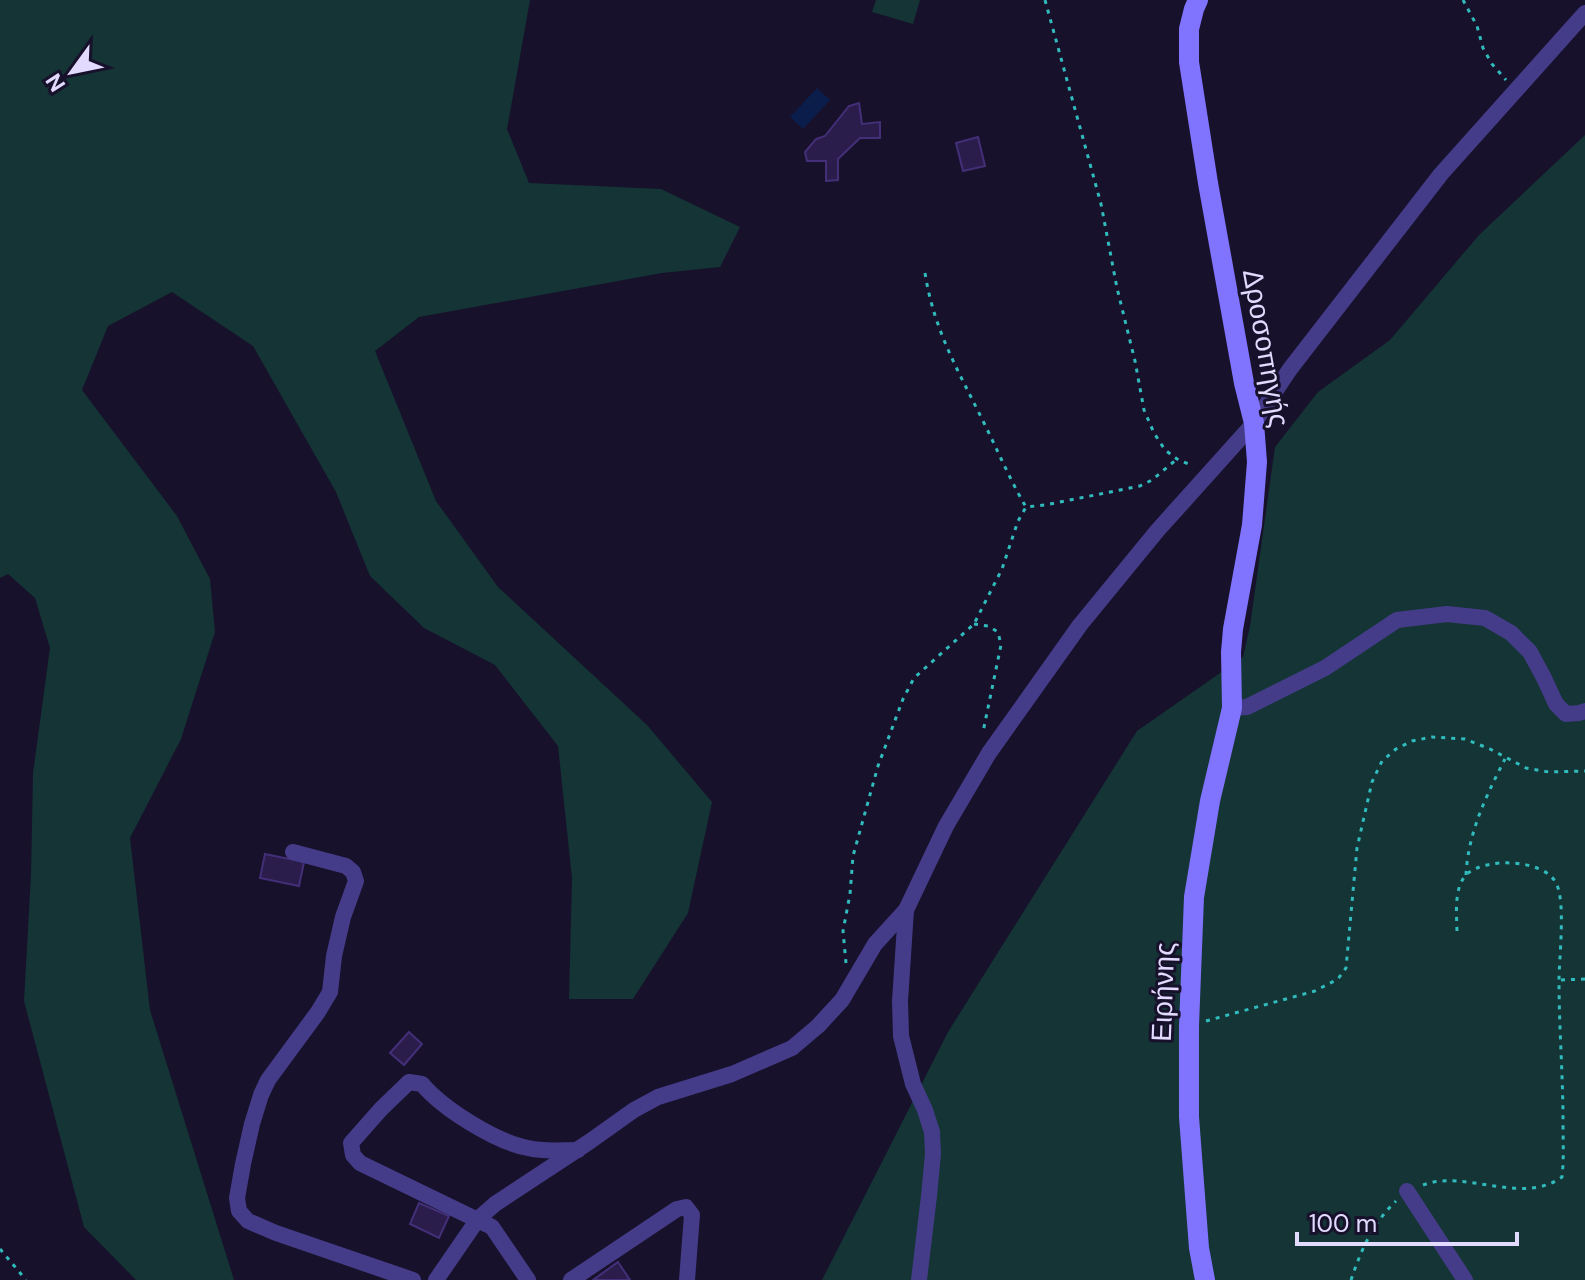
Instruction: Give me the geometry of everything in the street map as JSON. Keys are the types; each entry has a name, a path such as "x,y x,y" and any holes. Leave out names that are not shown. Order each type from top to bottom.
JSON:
{"street":[{"name":"Δροσοπηγής","path":"1198,0 1189,29 1189,62 1244,383 1254,423 1257,462 1252,525 1233,629 1232,708"},
{"path":"436,1280 478,1219 495,1204 658,1097 732,1074 792,1048 842,1000 875,944 906,910 946,826 989,753 1080,625 1157,531 1254,423 1290,369 1441,174 1585,13"},
{"path":"1232,708 1247,707 1325,668 1397,620 1447,614 1485,618 1511,633 1530,652 1556,704 1566,714 1585,711"},
{"name":"Ειρήνης","path":"1205,1280 1199,1248 1189,1117 1194,897 1210,801 1232,708"},
{"path":"293,852 346,866 353,872 356,881 343,917 330,992 268,1080 261,1095 243,1164 237,1198 239,1211 248,1221 276,1233 413,1280"},
{"path":"906,910 901,1036 913,1084 932,1132 933,1154 919,1280"},
{"path":"528,1280 492,1227 360,1163 353,1155 351,1143 409,1082 422,1084 447,1106 505,1142 530,1149 578,1150"},
{"path":"1407,1191 1465,1280"},
{"path":"571,1280 677,1209 686,1207 692,1215 687,1280"}],"path":[{"path":"1045,0 1101,204 1144,410 1165,450 1177,459 1209,472"},
{"path":"1463,0 1492,64 1515,90"},
{"path":"925,273 936,323 951,359 1026,507"},
{"path":"1026,507 1140,486 1177,459"},
{"path":"852,984 844,958 843,931 853,856 878,766 914,678 974,624 1002,569 1018,521 1026,507"},
{"path":"974,624 988,626 998,632 1001,645 982,742"},
{"path":"1189,1026 1315,991 1338,979 1346,968 1357,848 1372,782 1382,761 1396,749 1432,737 1465,739 1526,768 1549,772 1585,771"},
{"path":"1457,933 1459,888 1466,875 1467,852 1479,813 1506,757"},
{"path":"1466,875 1481,866 1500,863 1529,865 1550,874 1558,886 1561,927 1562,1177 1552,1184 1531,1188 1482,1185"},
{"path":"1559,981 1585,979"},
{"path":"0,1249 26,1280"}],"green space":[{"path":"0,0 530,0 507,129 529,183 661,189 740,227 720,267 662,273 419,317 375,351 436,501 498,587 647,725 712,802 688,913 633,999 569,999 572,878 558,746 495,665 424,628 370,576 336,492 253,346 172,292 108,326 82,390 177,516 210,579 215,632 181,739 130,838 150,1010 234,1280 136,1280 84,1227 24,1001 33,773 50,648 35,598 8,574 0,578"},
{"path":"876,0 920,0 913,24 872,12"},
{"path":"1585,135 1585,1280 822,1280 948,1032 1137,731 1243,657 1275,447 1318,392 1390,340 1479,235"}],"water":[{"path":"817,88 830,100 803,129 790,117"}],"building":[{"path":"859,103 862,124 880,122 880,138 860,138 838,159 838,180 826,181 826,161 807,161 805,152 816,139 825,136 849,106"},
{"path":"978,137 985,166 963,171 956,143"},
{"path":"265,854 304,862 299,886 260,878"},
{"path":"409,1032 422,1044 404,1065 390,1053"},
{"path":"419,1203 449,1216 439,1238 410,1224"},
{"path":"618,1262 630,1280 593,1280"}]}
